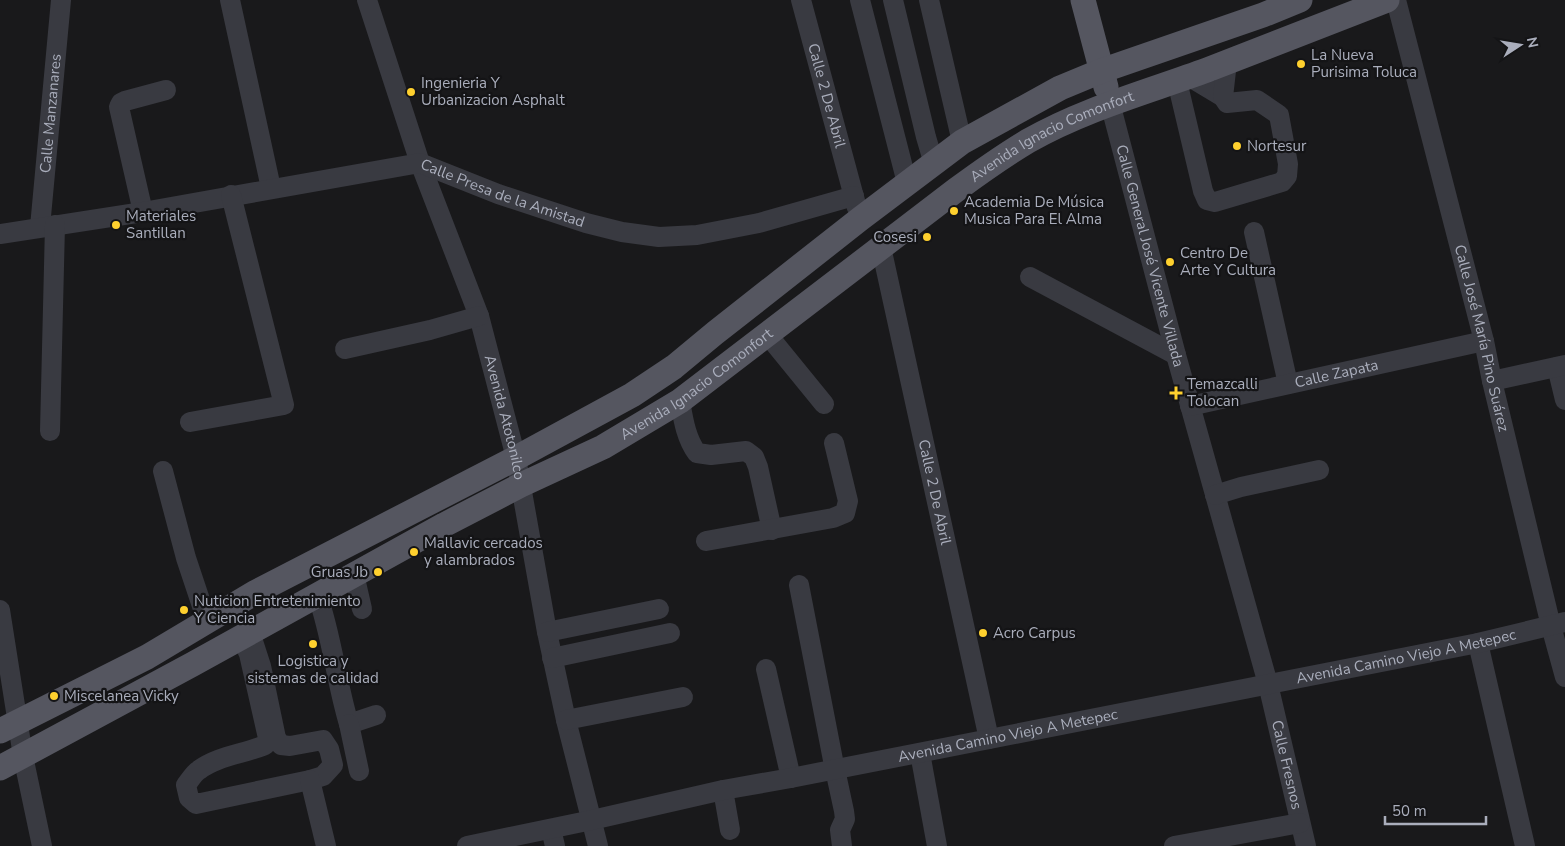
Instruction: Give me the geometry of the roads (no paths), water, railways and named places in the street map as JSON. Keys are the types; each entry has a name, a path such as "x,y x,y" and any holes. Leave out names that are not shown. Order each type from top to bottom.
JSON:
{"main road":[{"name":"Calle General José Vicente Villada","path":"1083,0 1110,103"},
{"name":"Avenida Ignacio Comonfort","path":"9,727 147,657 256,592 516,458 632,395 674,367 857,207 907,183 962,142 1060,88 1261,7 1300,0"},
{"name":"Avenida Ignacio Comonfort","path":"0,768 246,635 354,574 521,485 603,446 680,401 994,162 1038,136 1110,103 1183,79 1387,0"}],"street":[{"name":"Calle Manzanares","path":"50,431 48,226 61,0"},
{"path":"230,0 271,188"},
{"name":"Avenida Atotonilco","path":"367,0 420,163 479,316 516,458 552,658 598,846"},
{"name":"Calle 2 De Abril","path":"801,0 857,207"},
{"path":"860,0 907,183"},
{"path":"893,0 934,164"},
{"path":"929,0 962,142"},
{"name":"Calle José María Pino Suárez","path":"1396,0 1484,341 1492,381 1558,624 1565,677"},
{"path":"1223,97 1227,62"},
{"path":"1183,79 1223,97 1228,103 1257,100 1280,115 1288,164 1287,176 1282,182 1216,202 1207,200 1203,191 1183,79"},
{"path":"143,212 119,107 125,101 166,90"},
{"name":"Calle General José Vicente Villada","path":"1110,103 1176,355 1268,684"},
{"name":"Calle Presa de la Amistad","path":"0,234 143,212 420,163 498,194 586,223 622,232 659,237 697,235 857,207"},
{"path":"190,422 284,405 231,196"},
{"path":"1254,232 1288,384"},
{"name":"Calle 2 De Abril","path":"881,247 989,738"},
{"path":"1030,277 1176,355"},
{"path":"345,349 430,330 479,316"},
{"path":"767,334 824,404"},
{"name":"Calle Zapata","path":"1190,406 1484,341"},
{"path":"1492,381 1561,366 1565,400"},
{"path":"680,401 686,427 697,453 710,456 746,451 754,457 772,530"},
{"path":"706,541 833,518 845,513 848,501 834,442"},
{"path":"1215,495 1241,487 1319,470"},
{"path":"163,471 186,558 207,621"},
{"path":"354,574 362,609"},
{"path":"799,585 845,816 840,830 842,846"},
{"path":"317,594 324,614 359,771"},
{"path":"547,632 659,609"},
{"path":"0,610 9,727 23,756 42,846"},
{"name":"Avenida Camino Viejo A Metepec","path":"467,846 553,837 592,820 723,790 1478,643 1558,624"},
{"path":"552,658 670,633"},
{"path":"246,635 261,666 276,738 281,745 290,746 323,740 329,749 333,765 323,776 310,780 196,804 189,798 186,785 197,770 212,762 265,745 268,738 246,635"},
{"path":"1478,643 1525,846"},
{"path":"766,668 791,778"},
{"name":"Calle Fresnos","path":"1268,684 1306,846"},
{"path":"566,720 683,697"},
{"path":"349,724 376,715"},
{"path":"920,753 936,846"},
{"path":"310,780 326,846"},
{"path":"723,790 730,830"},
{"path":"1174,846 1300,823"}],"place":[{"name":"La Nueva Purisima Toluca","path":"1301,64"},
{"name":"Ingenieria Y Urbanizacion Asphalt","path":"411,92"},
{"name":"Nortesur","path":"1237,146"},
{"name":"Academia De Música Musica Para El Alma","path":"954,211"},
{"name":"Materiales Santillan","path":"116,225"},
{"name":"Cosesi","path":"927,237"},
{"name":"Centro De Arte Y Cultura","path":"1170,262"},
{"name":"Temazcalli Tolocan","path":"1176,393"},
{"name":"Mallavic cercados y alambrados","path":"414,552"},
{"name":"Gruas Jb","path":"378,572"},
{"name":"Nuticion Entretenimiento Y Ciencia","path":"184,610"},
{"name":"Acro Carpus","path":"983,633"},
{"name":"Logistica y sistemas de calidad","path":"313,644"},
{"name":"Miscelanea Vicky","path":"54,696"}]}
